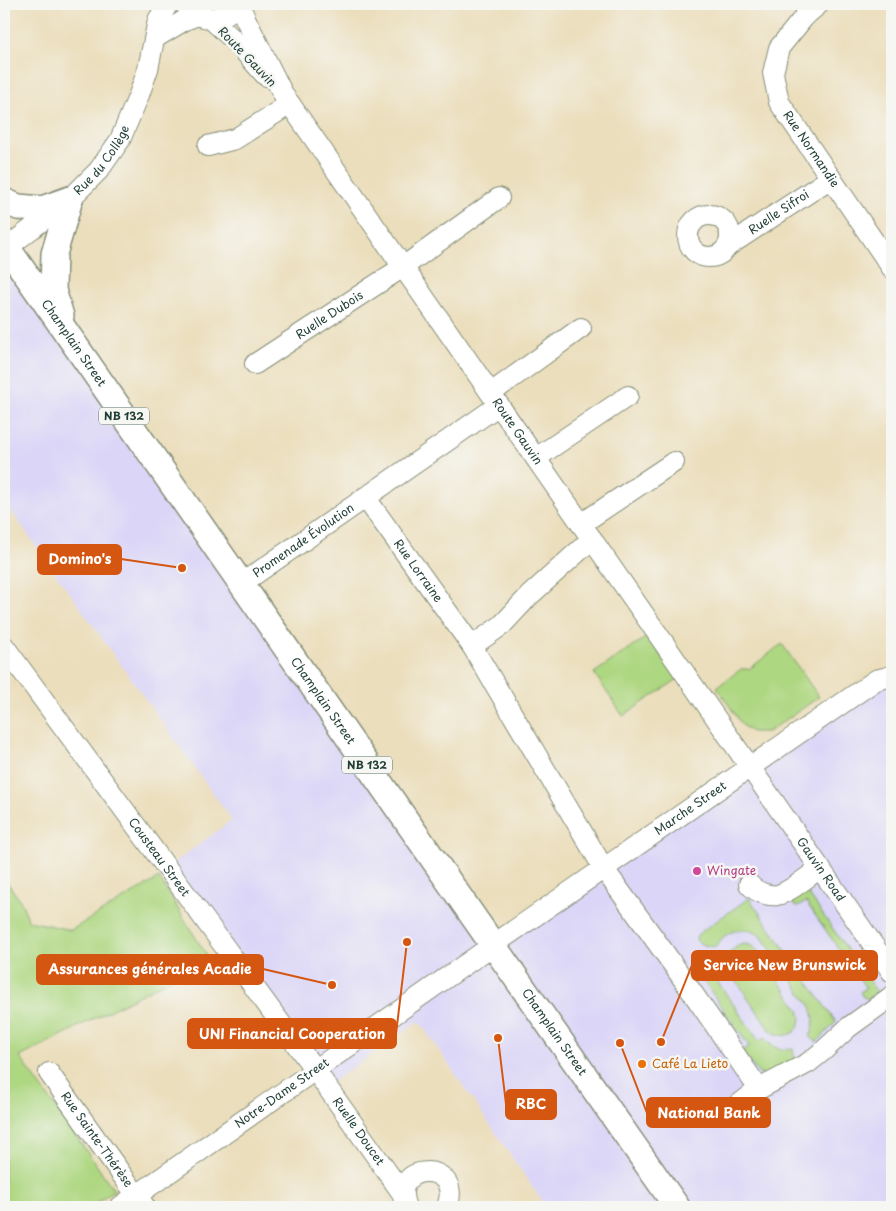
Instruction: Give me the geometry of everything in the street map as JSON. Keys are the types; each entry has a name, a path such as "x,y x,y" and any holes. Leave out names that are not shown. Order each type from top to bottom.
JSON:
{"main road":[{"path":"4,200 18,207 42,209 70,200"},
{"path":"66,333 53,290 54,254 70,200"},
{"name":"Champlain Street","path":"5,247 677,1207"}],"street":[{"name":"Rue du Collège","path":"5,247 70,200 99,170 120,140 148,69 158,20 168,4"},
{"path":"155,38 198,12 218,17 226,14 238,4"},
{"name":"Route Gauvin","path":"238,4 287,100"},
{"name":"Rue Normandie","path":"819,4 805,16 779,48 773,73 779,102 892,268"},
{"name":"Route Gauvin","path":"198,12 236,42 287,100 750,767"},
{"path":"208,146 235,139 287,100"},
{"name":"Ruelle Sifroi","path":"728,246 830,178"},
{"name":"Ruelle Dubois","path":"255,364 403,267 499,198"},
{"path":"365,497 495,399 581,328"},
{"path":"536,458 628,396"},
{"path":"472,646 502,625 587,531 674,462"},
{"name":"Promenade Évolution","path":"241,584 365,497"},
{"name":"Rue Lorraine","path":"365,497 472,646 604,869 674,966 759,1090"},
{"name":"Cousteau Street","path":"4,646 315,1070"},
{"name":"Marche Street","path":"493,945 876,680 892,676"},
{"name":"Gauvin Road","path":"750,767 892,972"},
{"path":"749,884 756,891 779,895 788,891 820,868"},
{"name":"Notre-Dame Street","path":"120,1207 141,1201 315,1070 493,945"},
{"path":"737,1106 759,1090 808,1063 849,1027 892,996"},
{"name":"Ruelle Doucet","path":"315,1070 404,1200"},
{"name":"Rue Sainte-Thérèse","path":"49,1073 141,1201"},
{"name":"Ruelle Doucet","path":"404,1200 405,1186 409,1179 421,1172 429,1172 437,1174 446,1182 450,1189 450,1200 447,1207"}],"shaded area":[{"path":"4,243 493,945 892,678 892,1207 546,1207 419,1021 318,1092 162,872 232,820 4,501"}],"green space":[{"path":"648,636 678,679 623,716 594,673"},
{"path":"782,644 819,697 768,732 752,732 742,725 717,687 741,669 749,669"},
{"path":"4,878 21,902 29,921 71,930 159,878 209,959 20,1057 114,1190 90,1207 4,1207"},
{"path":"805,889 877,992 868,999 863,997 860,992 866,988 806,902 797,907 794,906 795,898"},
{"path":"749,898 836,1022 817,1042 810,1037 814,1022 811,1007 761,936 748,931 736,931 725,936 716,947 704,945 697,941 698,934"},
{"path":"743,944 750,945 758,951 799,1010 800,1023 794,1032 782,1035 770,1030 729,970 728,958 730,954 735,948"},
{"path":"697,953 714,956 715,966 720,974 715,978 759,1041 764,1038 777,1048 793,1049 795,1061 767,1075 759,1074 742,1052 749,1046 691,963 693,956"}],"place":[{"name":"Domino's","path":"182,568"},
{"name":"Wingate","path":"697,871"},
{"name":"UNI Financial Cooperation","path":"407,942"},
{"name":"Assurances générales Acadie","path":"332,985"},
{"name":"RBC","path":"498,1038"},
{"name":"Service New Brunswick","path":"661,1042"},
{"name":"National Bank","path":"620,1043"},
{"name":"Café La Lieto","path":"642,1064"}]}
